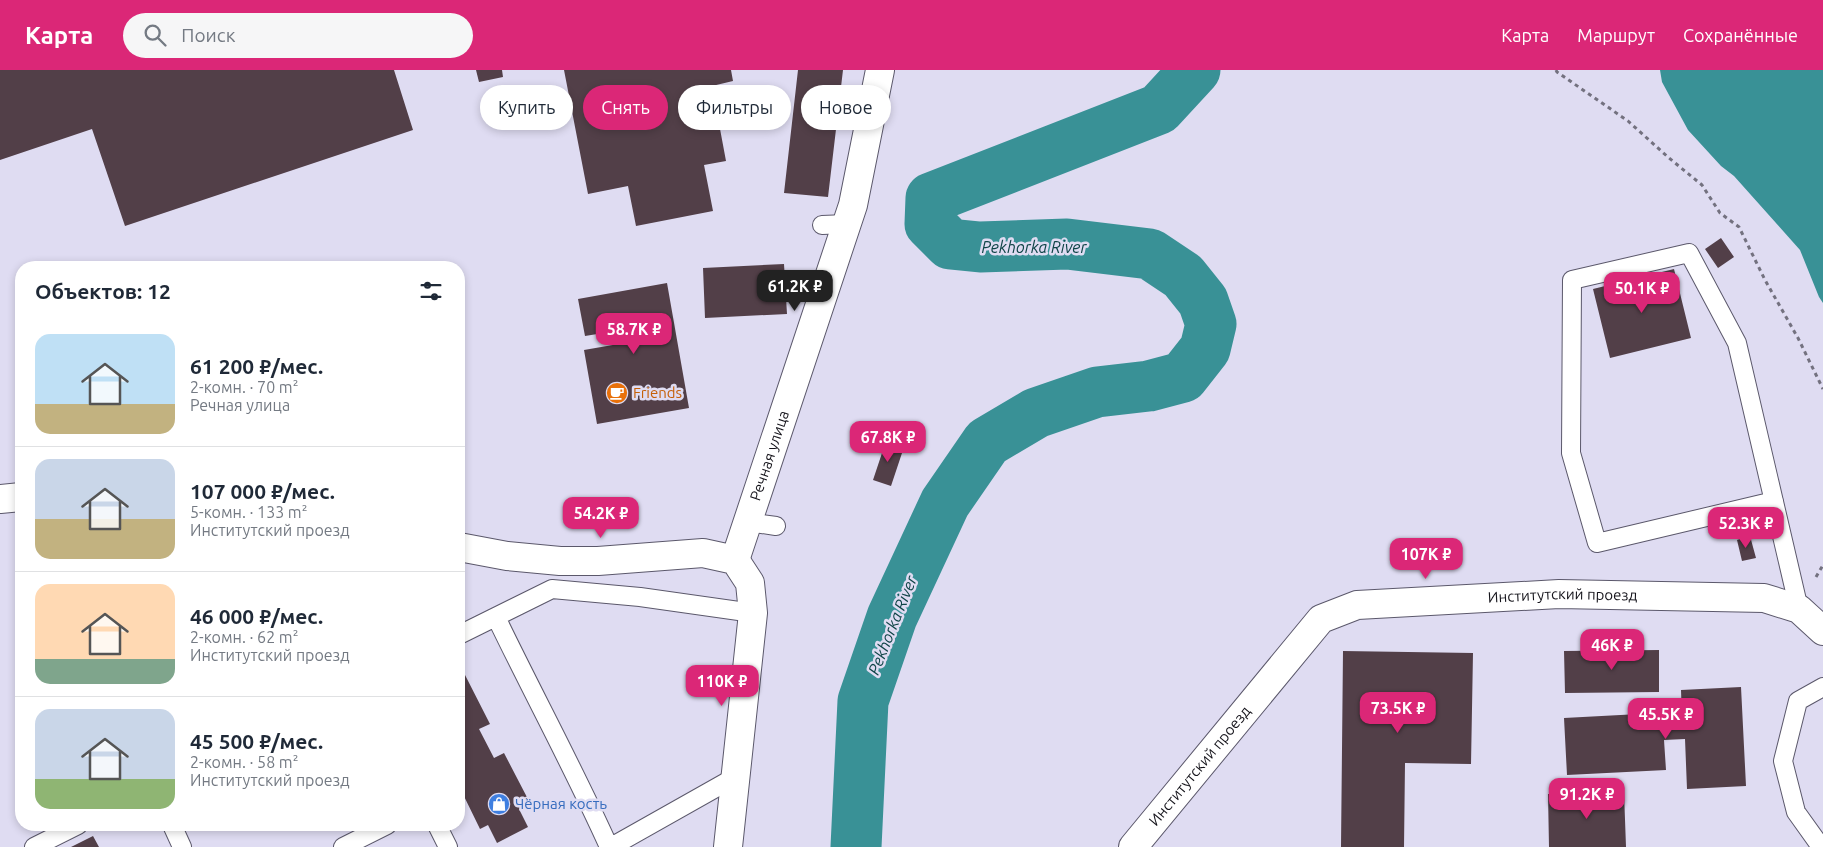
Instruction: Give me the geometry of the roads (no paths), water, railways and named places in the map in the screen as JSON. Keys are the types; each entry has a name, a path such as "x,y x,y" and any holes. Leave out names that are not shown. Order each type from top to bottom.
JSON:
{"street":[{"name":"Речная улица","path":"735,560 748,522 835,224 853,205 880,70"},
{"path":"0,499 15,498"},
{"path":"465,548 507,556 560,561 598,561 703,553 735,560 750,583 753,614 728,847"},
{"name":"Институтский проезд","path":"1133,847 1321,619 1357,605 1558,594 1764,598 1799,609 1823,631"}],"lane":[{"path":"1774,501 1597,543 1571,454 1572,280 1689,253 1738,343 1799,609"},
{"path":"748,522 776,526"},
{"path":"465,632 552,589 640,598 753,614"},
{"path":"496,616 610,847 736,776"},
{"path":"1821,847 1796,812 1783,761 1798,701 1823,687"},
{"path":"34,847 66,831"},
{"path":"175,831 182,847"},
{"path":"343,847 375,831"},
{"path":"439,831 448,847"}],"waterway":[{"name":"Pekhorka River","path":"856,847 863,701 892,617 945,503 987,442 1036,413 1097,392 1149,386 1183,377 1205,349 1211,324 1203,301 1183,276 1150,254 1067,244 980,247 950,244 930,224 931,198 1159,109 1195,70"}],"place":[{"name":"Friends","path":"617,393"},
{"name":"Чёрная кость","path":"499,804"}]}
